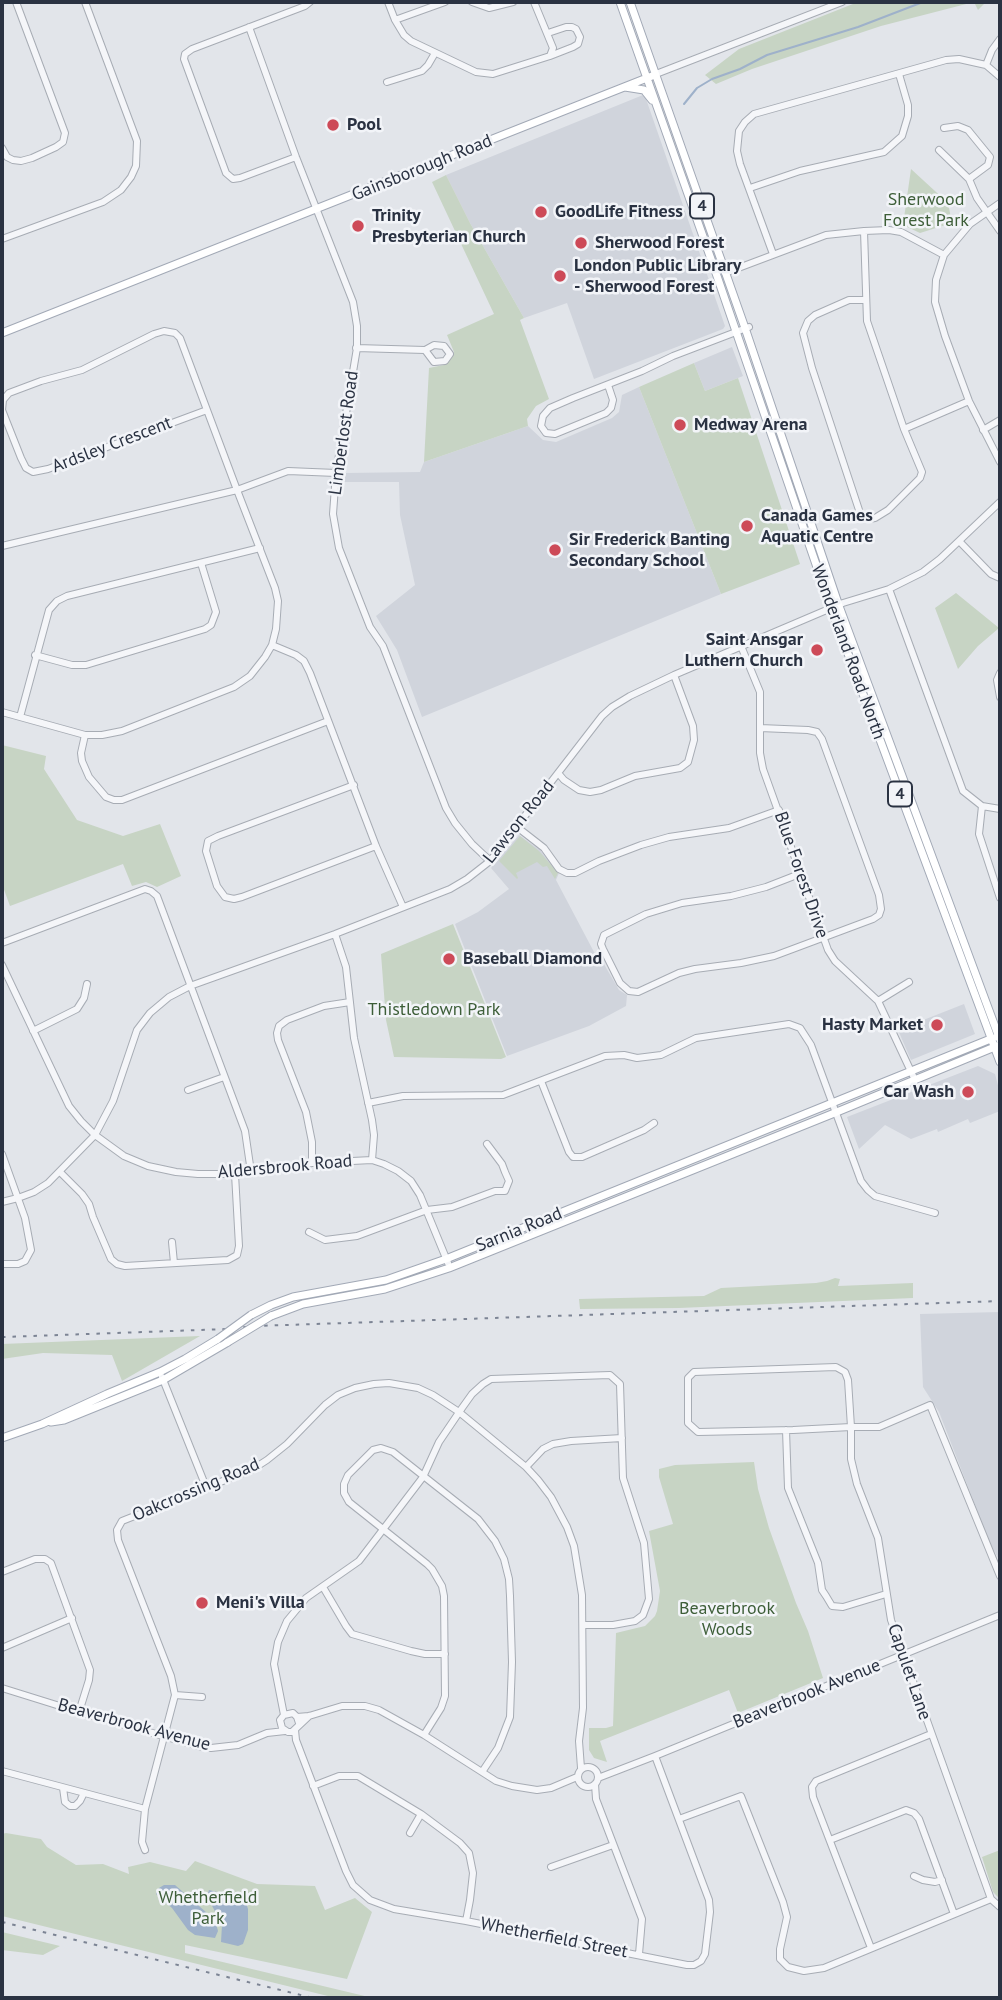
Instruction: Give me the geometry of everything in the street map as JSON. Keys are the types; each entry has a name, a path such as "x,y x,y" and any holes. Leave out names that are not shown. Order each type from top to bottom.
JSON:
{"main road":[{"name":"Wonderland Road North","path":"620,2 652,76 747,328 835,607"},
{"name":"Wonderland Road North","path":"630,2 658,106 736,331 835,607 997,1040 1000,1062"},
{"name":"Gainsborough Road","path":"2,333 652,76"},
{"path":"625,87 646,92 658,106"},
{"name":"Sarnia Road","path":"2,1437 42,1424 160,1372 271,1305 293,1297 386,1280 446,1259 997,1040"},
{"name":"Sarnia Road","path":"42,1424 64,1420 163,1380 271,1316 303,1304 385,1289 449,1268 915,1080 997,1040"}],"street":[{"path":"2,148 7,157 20,161 56,148 63,142 65,133 64,124 16,2"},
{"path":"2,239 103,202 121,190 136,166 137,141 85,2"},
{"path":"296,156 233,179 226,173 184,59 185,54 192,49 310,2"},
{"path":"387,2 394,20 411,41 484,74 501,73 550,56 578,44 580,37 572,27 548,33"},
{"path":"394,20 445,2"},
{"path":"472,2 489,8 513,2"},
{"path":"534,2 553,48 550,56"},
{"name":"Gainsborough Road","path":"652,76 842,2"},
{"name":"Limberlost Road","path":"250,27 296,156 354,302 356,348 332,513 339,548 370,627 383,646 446,808 472,844 490,861"},
{"path":"986,65 1000,39"},
{"path":"387,82 422,71 435,53"},
{"path":"773,254 740,164 737,142 739,131 754,114 946,60 986,65 1000,77"},
{"path":"750,188 800,171 884,152 902,136 908,116 908,105 899,74"},
{"path":"944,128 958,126 968,130 990,157 988,165 969,179"},
{"path":"939,149 969,179 977,198 1000,231"},
{"path":"1000,204 959,235 944,255 936,280 935,302 944,336 969,401 1000,462"},
{"path":"725,273 826,235 864,231 901,232 944,255"},
{"path":"864,231 867,321 870,334 904,429 921,467 920,478 881,515 869,519 860,513 803,333 808,321 815,315 849,300 866,300"},
{"path":"608,385 612,400 611,408 606,413 555,434 546,433 541,426 543,416 550,408 747,328"},
{"name":"Ardsley Crescent","path":"207,410 48,469 33,472 26,468 2,410 3,400 9,393 82,370 123,348 164,331 175,333 180,338 260,548 278,601 272,645"},
{"path":"356,348 425,350"},
{"path":"904,429 969,401"},
{"path":"983,430 1000,420"},
{"path":"2,546 237,491 288,471 336,473"},
{"name":"Lawson Road","path":"2,1202 34,1192 48,1183 95,1135 113,1101 137,1030 150,1013 169,997 190,986 450,889 467,879 490,861 602,716 612,707 674,675 835,607 889,589 923,572 1000,502"},
{"path":"959,541 991,574 1000,578"},
{"path":"20,717 49,610 57,601 67,596 260,548"},
{"path":"36,655 72,665 86,665 205,629 211,625 216,612 201,563"},
{"path":"889,589 963,791 982,806 1000,809"},
{"path":"2,712 85,735 102,736 122,731 234,687 250,676 272,645 296,655 304,661 376,846 403,907"},
{"name":"Blue Forest Drive","path":"741,646 760,692 762,761 828,950 835,961 878,1001 915,1080"},
{"path":"1000,673 997,680 1000,697"},
{"path":"558,773 579,790 590,792 635,776 680,768 688,762 694,740 693,726 674,675"},
{"path":"85,735 81,753 89,777 106,797 122,800 328,721"},
{"path":"760,728 808,730 817,732 822,738 880,895 879,915 774,956 679,973 638,992 629,991 620,983 601,944 604,935 646,914 682,903 731,896 766,887 802,873"},
{"path":"354,785 208,841 206,850 217,886 225,897 242,897 376,846"},
{"path":"982,806 979,834 1000,898"},
{"path":"517,827 544,848 559,869 575,873 641,845 669,837 729,828 779,810"},
{"path":"2,943 145,889 157,896 245,1131 251,1172"},
{"path":"335,934 346,967 354,1038 372,1120 372,1160"},
{"name":"Aldersbrook Road","path":"2,965 69,1106 95,1135 124,1156 148,1166 176,1172 235,1174 312,1163 372,1160 384,1164 411,1181 427,1210 449,1268"},
{"path":"878,1001 909,982"},
{"path":"33,1031 77,1009 88,984"},
{"path":"312,1163 312,1142 306,1112 277,1033 279,1026 287,1020 324,1006 350,1002"},
{"path":"368,1103 403,1096 503,1095 605,1056 624,1055 637,1058 661,1055 696,1038 789,1024 800,1028 811,1045 861,1181 868,1191 875,1196 935,1213"},
{"path":"188,1090 224,1077"},
{"path":"541,1081 573,1157 582,1157 654,1123"},
{"path":"309,1232 325,1240 357,1236 427,1210 452,1207 495,1191 505,1191 509,1181 502,1164 488,1144"},
{"path":"2,1154 19,1198 31,1250 25,1262 2,1264"},
{"path":"60,1172 89,1204 111,1259 117,1264 125,1265 228,1260 237,1255 239,1246 235,1174"},
{"path":"173,1241 174,1263"},
{"name":"Capulet Lane","path":"1000,1576 930,1405 879,1427 851,1427 698,1432 688,1423 688,1378 694,1372 836,1367 845,1372 848,1380 851,1427 851,1459 857,1484 878,1538 891,1620 991,1899 1000,1907"},
{"path":"160,1372 206,1487"},
{"path":"293,1724 284,1705 274,1664 278,1642 287,1621 306,1598 359,1561 423,1477 439,1442 472,1394 491,1379 610,1375 620,1384 623,1478 644,1543 649,1599 643,1615 635,1621 612,1625 583,1625"},
{"name":"Oakcrossing Road","path":"145,1850 142,1842 145,1808 175,1695 171,1676 118,1540 117,1530 122,1521 253,1469 287,1444 325,1405 338,1395 355,1388 389,1383 418,1388 433,1395 459,1412 526,1467 551,1497 566,1527 581,1578 581,1768"},
{"path":"786,1430 789,1488 818,1563 822,1590 826,1597 832,1606 843,1607 886,1594"},
{"path":"526,1467 543,1449 553,1444 622,1438"},
{"path":"424,1735 442,1709 445,1696 444,1596 440,1582 427,1564 346,1498 344,1484 348,1475 373,1450 381,1448 393,1452 478,1519 495,1541 504,1559 509,1579 512,1662 510,1717 498,1748 482,1772"},
{"path":"2,1572 34,1559 46,1559 51,1563 90,1670 79,1712"},
{"path":"323,1587 352,1634 411,1651 444,1654"},
{"name":"Beaverbrook Avenue","path":"596,1781 612,1771 655,1756 1000,1615"},
{"path":"2,1648 72,1618"},
{"name":"Beaverbrook Avenue","path":"2,1688 198,1746 224,1748 239,1745 309,1716 342,1706 365,1706 379,1710 424,1735 496,1781 525,1789 551,1788 578,1780"},
{"path":"175,1695 202,1697"},
{"path":"284,1705 282,1717 293,1724"},
{"name":"Beaverbrook Avenue","path":"267,1733 282,1717"},
{"name":"Whetherfield Street","path":"282,1717 280,1724 293,1724 296,1740 346,1871 353,1885 370,1900 385,1907 694,1965 701,1961 705,1954 709,1900 655,1756"},
{"path":"871,1948 813,1797 813,1787 816,1781 931,1734"},
{"path":"579,1748 593,1768 596,1799"},
{"path":"593,1768 581,1768 578,1780 596,1799 642,1919 639,1954"},
{"name":"Beaverbrook Avenue","path":"593,1768 612,1771"},
{"path":"2,1771 145,1808"},
{"path":"313,1786 339,1776 358,1776 421,1814 460,1843 469,1853 472,1863 473,1882 466,1921"},
{"path":"586,1787 596,1781"},
{"path":"63,1788 65,1802 70,1806 75,1806 84,1793"},
{"path":"679,1819 741,1796 783,1902 786,1917 780,1959 788,1967 804,1970 824,1968 991,1899"},
{"path":"830,1840 906,1810 914,1813 919,1819 954,1914"},
{"path":"410,1833 421,1814"},
{"path":"551,1867 613,1845"},
{"path":"914,1876 935,1882 942,1880"}],"shaded area":[{"path":"643,95 725,326 594,379 567,303 524,318 446,175"},
{"path":"732,347 743,376 705,391 694,363"},
{"name":"Sir Frederick Banting Secondary School","path":"639,387 721,594 422,717 397,650 376,616 415,585 400,515 399,482 344,482 346,473 420,472 424,462 528,426 543,440 556,442 612,418 619,412 622,395"},
{"path":"519,835 540,850 559,873 556,880 594,952 619,990 627,995 626,1006 589,1026 507,1056 455,924 478,912 509,889 491,868"},
{"path":"964,1004 975,1034 911,1060 898,1030"},
{"path":"978,1066 995,1074 1000,1093 1000,1111 970,1123 968,1119 938,1132 937,1129 911,1139 885,1125 859,1149 847,1117"},
{"path":"1000,1312 1000,1562 989,1541 939,1412 923,1387 920,1314"}],"green space":[{"path":"858,2 974,2 881,26 752,69 716,84 705,75 739,49"},
{"path":"974,2 986,2 978,10"},
{"name":"Sherwood Forest Park","path":"911,169 948,203 952,223 920,233 903,225"},
{"path":"446,175 524,318 520,320 549,399 536,406 527,419 528,426 424,462 429,368 444,365 454,352 447,335 494,314 432,182"},
{"path":"694,363 705,391 738,378 800,564 721,594 639,387"},
{"path":"956,593 999,628 978,646 958,669 935,608"},
{"path":"2,745 46,756 44,769 77,820 123,836 160,824 181,876 157,887 146,882 132,886 123,864 10,906 2,884"},
{"path":"520,836 539,851 558,873 555,879 547,866 543,867 537,862 516,873 517,879 499,861"},
{"name":"Thistledown Park","path":"453,924 506,1057 394,1057 386,1020 381,954"},
{"path":"840,1279 838,1286 913,1283 913,1298 679,1308 580,1309 579,1299 704,1296 721,1288 816,1283"},
{"path":"200,1336 122,1381 112,1355 43,1353 2,1359 2,1344"},
{"name":"Beaverbrook Woods","path":"754,1462 769,1528 823,1678 738,1713 729,1690 600,1741 607,1762 594,1758 589,1750 589,1728 613,1726 616,1633 645,1626 657,1611 660,1591 649,1531 673,1524 659,1469 675,1465"},
{"name":"Whetherfield Park","path":"2,1834 41,1839 47,1847 76,1865 103,1864 129,1874 128,1867 150,1862 186,1871 195,1861 257,1884 315,1886 325,1910 355,1898 372,1912 347,1979 185,1945 185,1953 373,1998 336,1998 2,1916"},
{"path":"1000,1850 1000,1899 993,1892 982,1857"},
{"path":"2,1932 60,1946 43,1955 2,1950"}],"water":[{"path":"164,1885 175,1885 215,1920 218,1931 215,1938 195,1935 188,1930 172,1908 156,1894"},
{"path":"209,1890 245,1899 248,1930 243,1944 238,1946 221,1942 222,1925 207,1896"}],"waterway":[{"path":"684,104 697,88 712,79 767,55 858,27 923,2"}],"railway":[{"path":"2,1337 1000,1301"},
{"path":"2,1922 313,1998"}],"place":[{"name":"Pool","path":"333,125"},
{"name":"GoodLife Fitness","path":"541,212"},
{"name":"Trinity Presbyterian Church","path":"358,226"},
{"name":"Sherwood Forest","path":"581,243"},
{"name":"London Public Library - Sherwood Forest","path":"560,276"},
{"name":"Medway Arena","path":"680,425"},
{"name":"Canada Games Aquatic Centre","path":"747,526"},
{"name":"Sir Frederick Banting Secondary School","path":"555,550"},
{"name":"Saint Ansgar Luthern Church","path":"817,650"},
{"name":"Baseball Diamond","path":"449,959"},
{"name":"Hasty Market","path":"937,1025"},
{"name":"Car Wash","path":"968,1092"},
{"name":"Meni's Villa","path":"202,1603"}]}
